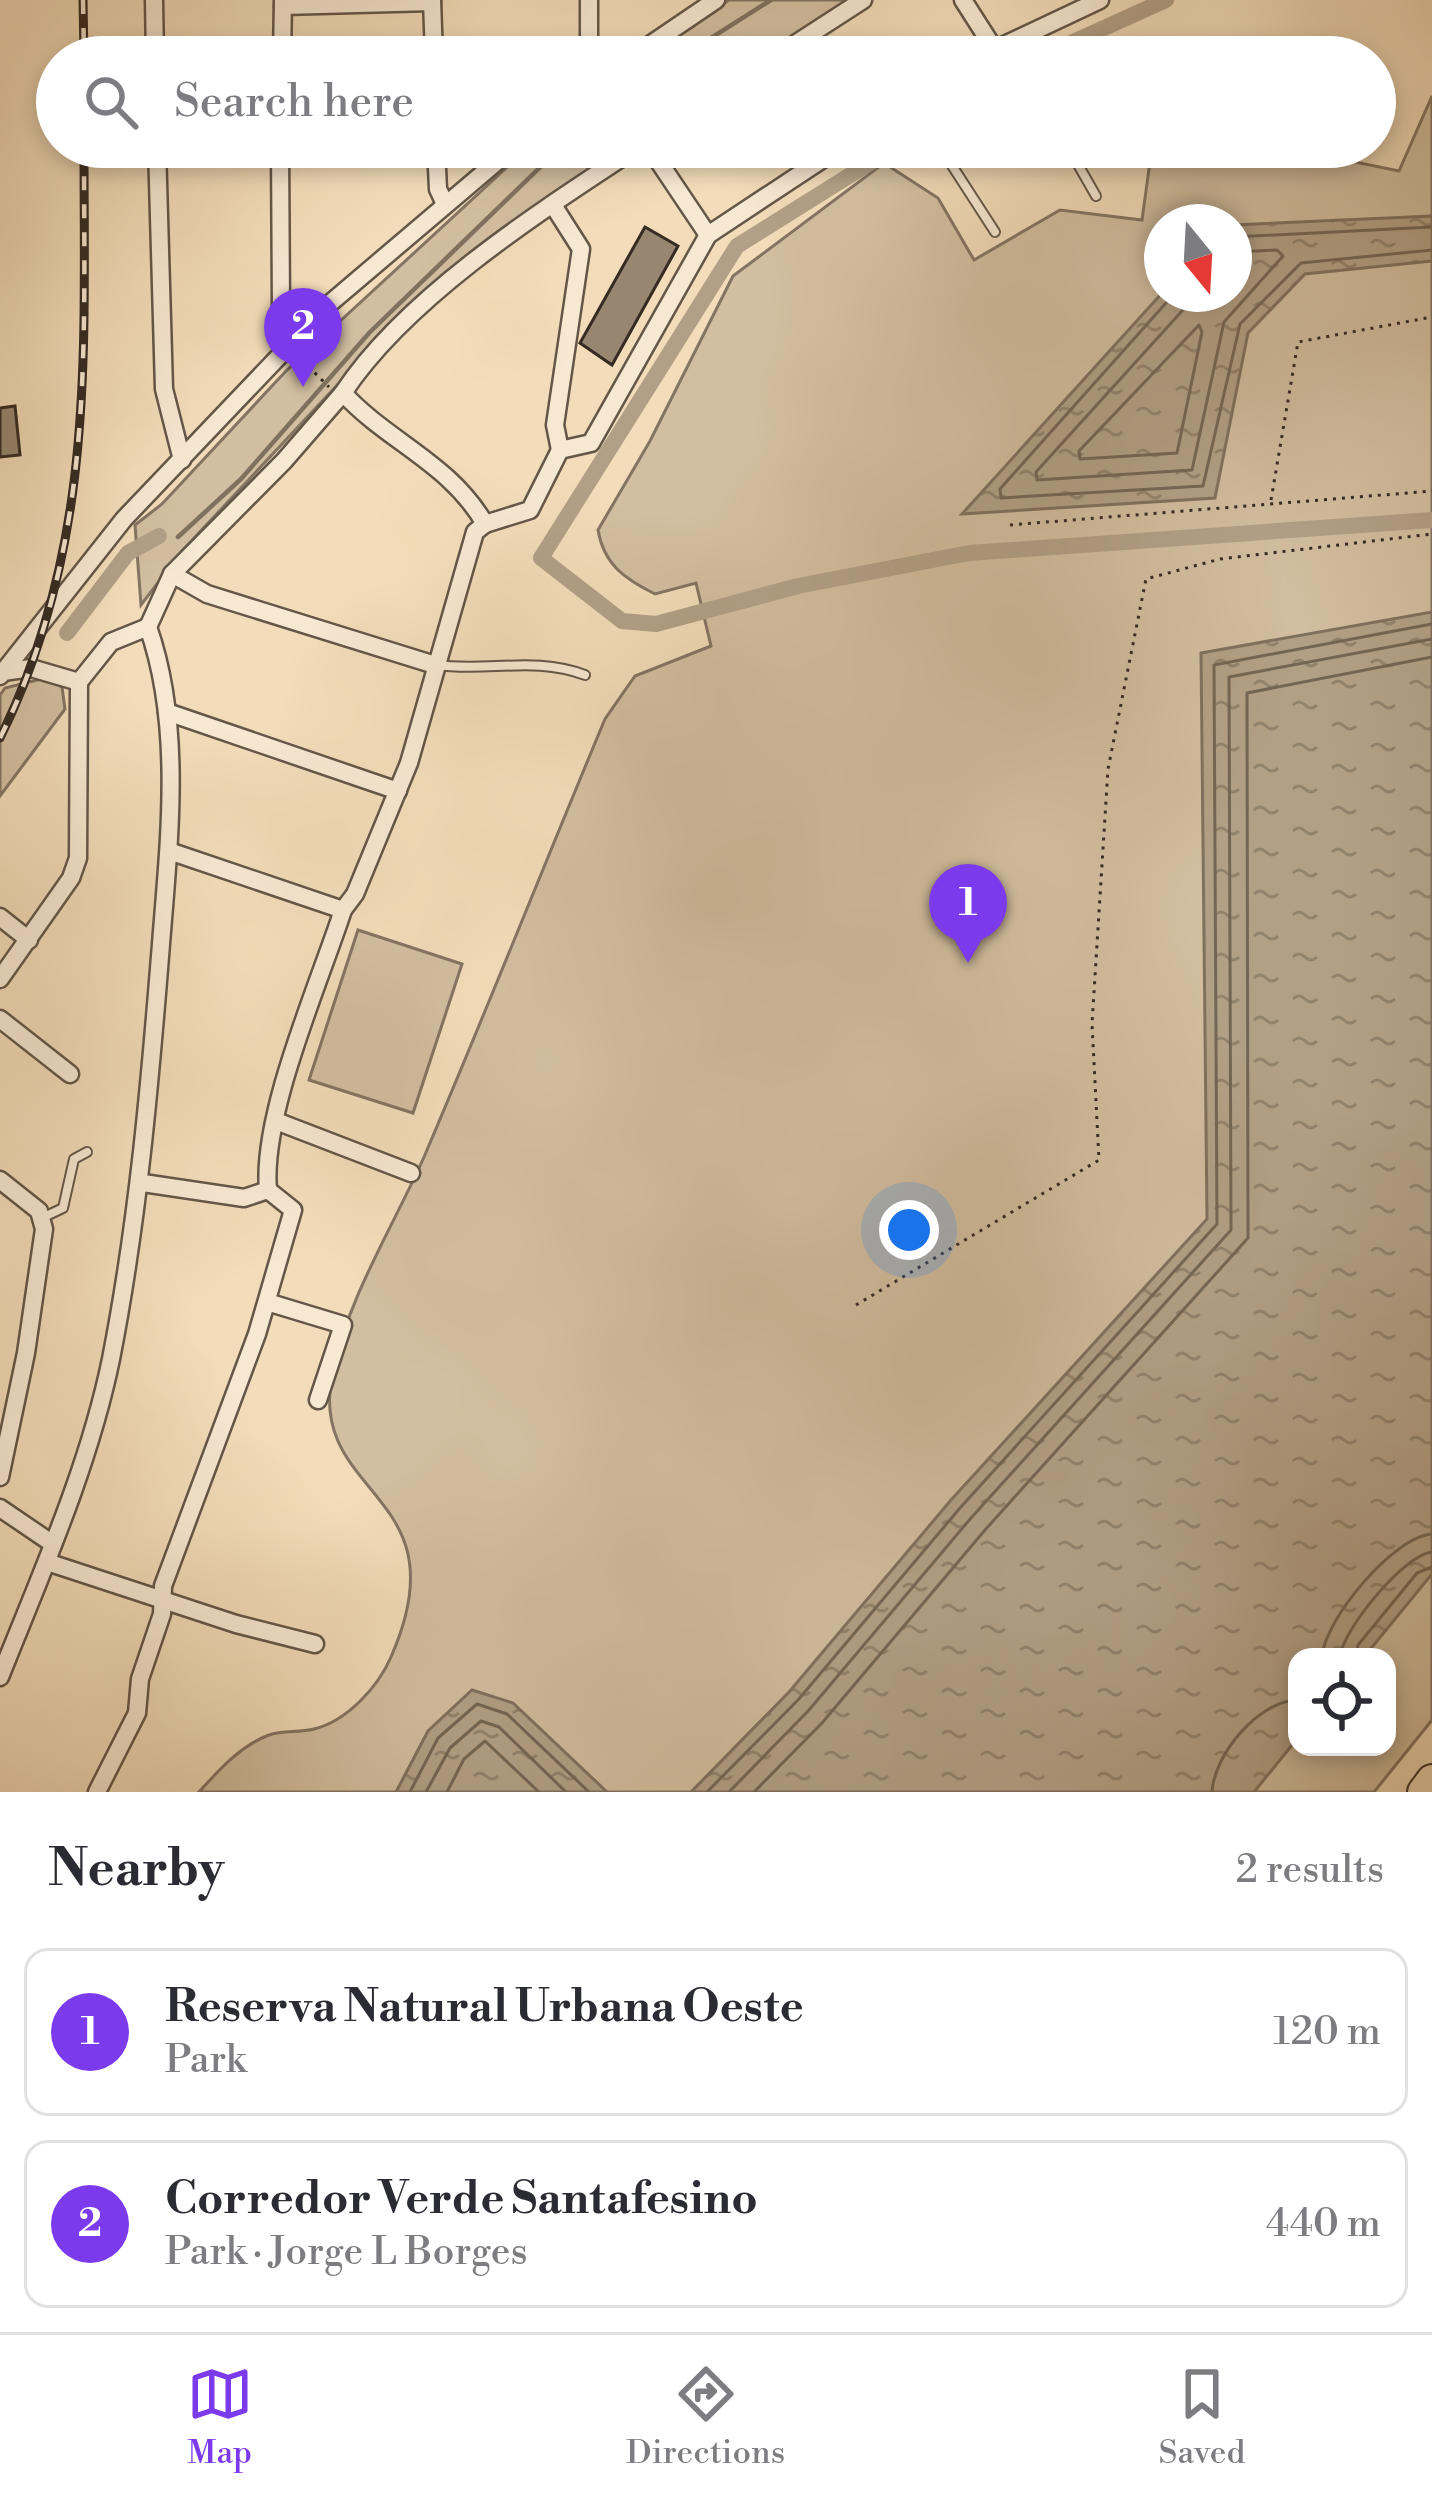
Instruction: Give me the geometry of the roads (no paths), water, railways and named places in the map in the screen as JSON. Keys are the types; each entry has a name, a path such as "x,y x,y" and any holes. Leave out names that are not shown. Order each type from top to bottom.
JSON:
{"highway":[{"path":"1423,1792 1432,1780"}],"street":[{"path":"154,0 155,36"},
{"path":"589,0 589,36"},
{"path":"663,36 716,0"},
{"path":"807,36 863,0"},
{"path":"963,0 985,36"},
{"path":"1025,36 1100,0"},
{"path":"282,36 283,3 432,1 433,36"},
{"path":"158,168 164,389 182,460"},
{"path":"280,168 281,307 289,345"},
{"path":"436,168 437,189 445,204"},
{"path":"1,674 124,519 289,345 489,168"},
{"path":"0,1676 50,1553 110,1360 143,1183 169,851 167,712 148,627 172,574 284,461 336,390 400,323 607,168"},
{"path":"663,168 709,235"},
{"path":"560,450 584,448 600,431 709,235 810,168"},
{"path":"268,1190 276,1121 343,910 398,791 475,532 484,524 530,510 560,450 555,425 581,249 553,205"},
{"path":"336,390 375,426 418,450 464,490 484,524"},
{"path":"172,574 207,594 435,665"},
{"path":"41,626 46,670"},
{"path":"0,979 78,858 79,682 111,641 148,627"},
{"path":"1,674 46,670 79,682"},
{"path":"167,712 398,791"},
{"path":"169,851 343,910"},
{"path":"0,917 29,940"},
{"path":"0,1019 70,1073"},
{"path":"276,1121 411,1173"},
{"path":"0,1477 26,1353 43,1217 1,1182"},
{"path":"143,1183 244,1198 268,1190"},
{"path":"97,1792 137,1714 163,1600 267,1302 293,1210 268,1190"},
{"path":"267,1302 343,1325 318,1400"},
{"path":"0,1508 50,1553 163,1600 315,1644"}],"lane":[{"path":"954,168 995,232"},
{"path":"1080,168 1096,196"},
{"path":"435,665 490,670 529,662 584,675"},
{"path":"43,1217 63,1208 74,1159 87,1152"}],"water":[{"path":"1432,216 1432,261 1305,274 1248,333 1215,498 962,514 1145,312 1252,312 1252,224"},
{"path":"1432,612 1432,1574 1371,1648 1288,1648 1288,1750 1254,1792 691,1792 789,1692 951,1500 1207,1219 1201,653"},
{"path":"472,1690 513,1703 607,1792 396,1792 428,1731"}],"waterway":[{"path":"714,36 771,0"},
{"path":"1086,36 1166,0"},
{"path":"178,537 241,479 370,332 539,168"},
{"path":"861,168 737,246 541,558 622,621 656,624 798,586 969,553 1432,520"},
{"path":"67,633 128,553 159,536"}],"railway":[{"path":"83,0 84,36"},
{"path":"0,738 31,666 68,521 82,375 84,168"}],"place":[{"name":"Corredor Verde Santafesino","path":"303,387"},
{"name":"Reserva Natural Urbana Oeste","path":"968,963"}]}
